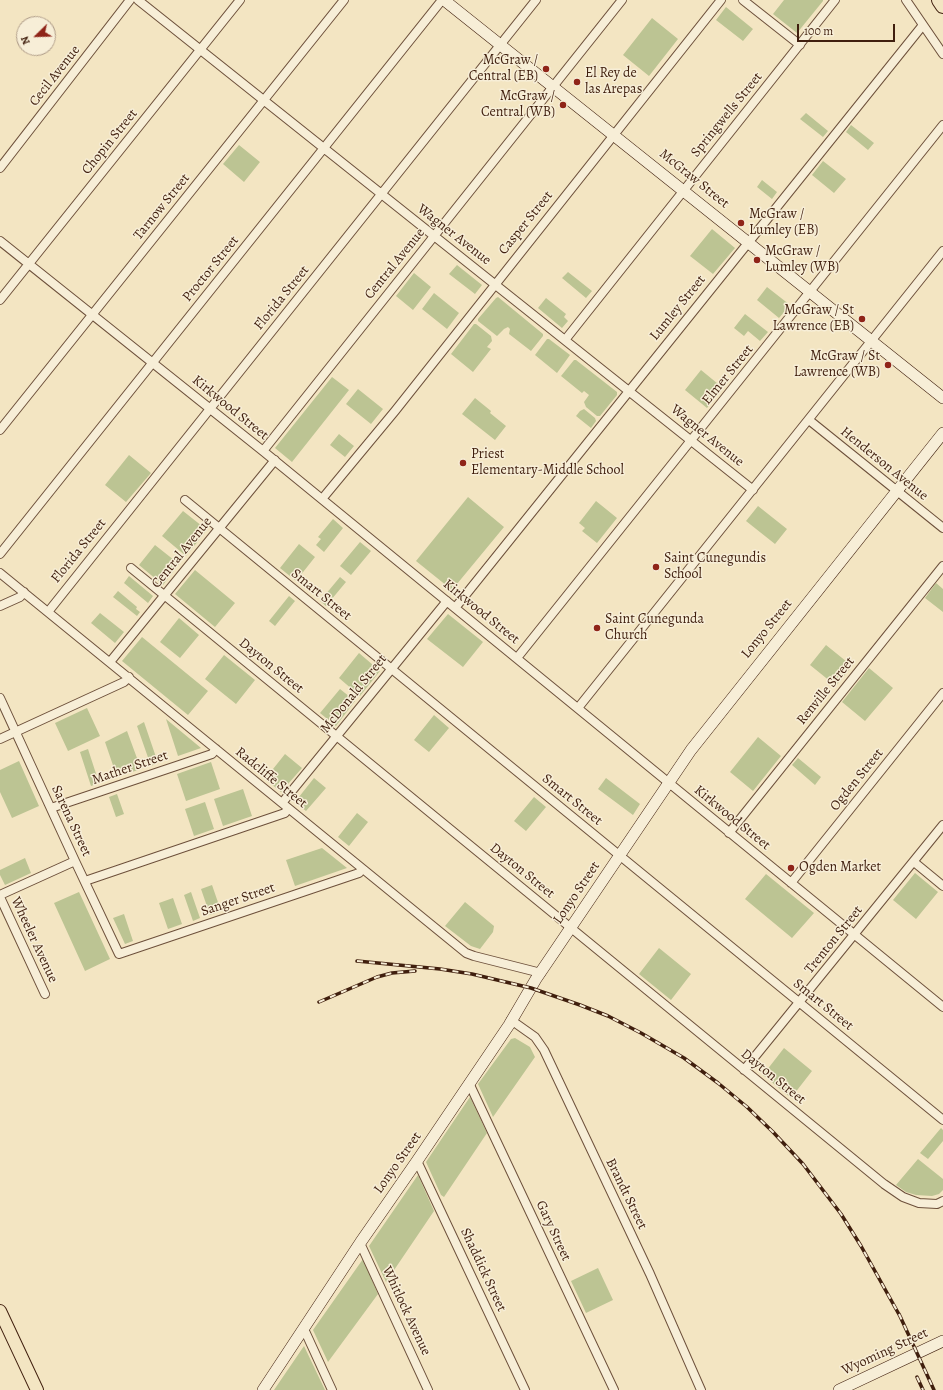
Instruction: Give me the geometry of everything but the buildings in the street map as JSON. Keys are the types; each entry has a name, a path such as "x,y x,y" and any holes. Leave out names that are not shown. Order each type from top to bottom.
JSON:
{"highway":[{"path":"939,0 943,6"}],"main road":[{"path":"0,1311 36,1390"}],"street":[{"name":"Cecil Avenue","path":"0,168 130,0"},
{"name":"Wagner Avenue","path":"138,0 753,490"},
{"name":"Chopin Street","path":"0,300 240,0"},
{"name":"Tarnow Street","path":"0,430 344,0"},
{"name":"McGraw Street","path":"443,0 553,86 943,398"},
{"name":"Proctor Street","path":"0,554 443,0"},
{"name":"Florida Street","path":"48,612 536,0"},
{"name":"Central Avenue","path":"263,451 622,0"},
{"name":"Casper Street","path":"322,499 395,411 494,284 721,0"},
{"path":"743,0 800,45"},
{"name":"Springwells Street","path":"564,340 835,0"},
{"path":"906,0 943,54"},
{"name":"Lumley Street","path":"455,608 922,25"},
{"name":"Elmer Street","path":"517,658 943,125"},
{"name":"Kirkwood Street","path":"0,241 275,460 943,1007"},
{"path":"578,708 943,251"},
{"name":"Henderson Avenue","path":"809,420 943,528"},
{"name":"Lonyo Street","path":"263,1390 512,1020 541,973 567,925 616,853 669,783 704,732 943,433"},
{"name":"Central Avenue","path":"110,662 275,460"},
{"name":"Smart Street","path":"185,500 943,1120"},
{"name":"Renville Street","path":"730,832 943,566"},
{"name":"Dayton Street","path":"131,568 895,1192 903,1197 920,1203 938,1204 943,1201"},
{"name":"Radcliffe Street","path":"0,573 466,953 541,973"},
{"path":"0,606 20,597 24,592"},
{"name":"McDonald Street","path":"84,881 285,813 285,806 337,737 447,602"},
{"path":"0,739 124,682 129,677"},
{"name":"Ogden Street","path":"791,883 943,693"},
{"name":"Sarena Street","path":"0,698 119,954"},
{"name":"Mather Street","path":"51,808 212,754 216,749"},
{"name":"Trenton Street","path":"744,1070 943,825"},
{"path":"0,896 75,861"},
{"path":"914,862 943,886"},
{"name":"Sanger Street","path":"119,954 359,873 362,869"},
{"name":"Wheeler Avenue","path":"0,896 45,994"},
{"name":"Brandt Street","path":"512,1020 535,1037 544,1050 650,1274 701,1390"},
{"name":"Gary Street","path":"469,1083 614,1390"},
{"name":"Shaddick Street","path":"417,1161 525,1390"},
{"name":"Whitlock Avenue","path":"360,1244 428,1390"},
{"path":"304,1329 332,1390"},
{"name":"Wyoming Street","path":"839,1390 943,1341"}],"green space":[{"path":"784,0 823,1 797,33 773,14"},
{"path":"726,7 753,29 743,41 716,20"},
{"path":"652,18 678,39 649,76 623,55"},
{"path":"806,113 828,131 823,137 800,119"},
{"path":"851,125 874,143 868,150 846,132"},
{"path":"239,145 260,162 244,182 223,164"},
{"path":"823,161 846,179 834,193 812,175"},
{"path":"762,180 777,192 772,199 757,187"},
{"path":"712,229 735,248 713,274 690,256"},
{"path":"457,265 482,285 475,294 449,274"},
{"path":"568,272 592,291 586,298 562,278"},
{"path":"414,273 431,287 413,310 396,296"},
{"path":"767,287 790,305 779,318 757,300"},
{"path":"434,293 459,313 447,329 422,309"},
{"path":"498,297 543,334 531,351 509,334 510,329 508,327 497,336 478,321 478,319"},
{"path":"546,298 566,314 564,317 568,321 562,328 538,308"},
{"path":"745,314 768,332 760,341 748,331 744,336 734,328"},
{"path":"474,324 491,336 492,341 487,347 491,349 473,372 451,354"},
{"path":"547,339 570,355 557,373 535,355"},
{"path":"574,360 617,392 617,395 600,416 597,416 586,407 584,402 589,395 584,391 582,393 561,376"},
{"path":"701,370 723,388 707,408 685,390"},
{"path":"332,377 349,390 292,462 275,448"},
{"path":"358,389 383,409 371,424 346,404"},
{"path":"475,398 506,426 495,440 462,414"},
{"path":"584,409 595,418 596,421 591,428 576,416"},
{"path":"339,434 354,446 345,457 330,445"},
{"path":"129,455 151,473 126,502 105,485"},
{"path":"468,497 504,527 452,590 416,561"},
{"path":"596,501 617,518 597,543 582,531 585,528 579,523"},
{"path":"758,506 787,529 775,544 746,521"},
{"path":"183,511 207,530 186,556 162,536"},
{"path":"333,519 343,528 324,552 316,545 321,539 318,537"},
{"path":"360,542 371,551 351,575 340,566"},
{"path":"299,544 315,557 296,581 280,568"},
{"path":"155,545 179,564 163,585 139,565"},
{"path":"195,570 235,603 215,627 175,594"},
{"path":"129,576 153,596 148,603 124,583"},
{"path":"340,577 346,582 326,606 320,601"},
{"path":"936,583 943,589 943,612 925,598"},
{"path":"118,591 137,607 136,609 140,612 137,616 113,597"},
{"path":"289,596 295,601 275,626 269,621"},
{"path":"100,613 124,632 115,643 91,623"},
{"path":"448,614 483,642 463,667 427,639"},
{"path":"179,618 199,635 180,658 160,642"},
{"path":"142,637 208,691 188,715 122,661"},
{"path":"826,645 852,666 836,686 810,665"},
{"path":"359,653 380,671 360,696 339,678"},
{"path":"224,655 255,680 236,704 205,679"},
{"path":"869,668 893,688 865,721 842,702"},
{"path":"340,689 355,701 336,726 320,713"},
{"path":"87,708 100,736 68,751 55,723"},
{"path":"434,715 449,728 429,752 414,740"},
{"path":"166,719 201,748 178,756"},
{"path":"144,722 158,763 151,766 137,726"},
{"path":"127,731 141,769 117,777 105,742"},
{"path":"758,737 781,756 753,791 730,772"},
{"path":"88,749 99,783 91,786 80,752"},
{"path":"285,754 302,768 281,792 265,779"},
{"path":"798,758 821,777 815,785 792,765"},
{"path":"19,761 39,806 12,818 0,792 0,770"},
{"path":"211,762 220,789 186,801 177,774"},
{"path":"314,778 326,788 306,811 295,802"},
{"path":"606,778 640,804 633,815 598,789"},
{"path":"243,789 252,816 223,826 214,799"},
{"path":"117,794 124,814 116,817 109,797"},
{"path":"534,797 546,807 526,831 514,821"},
{"path":"205,802 214,829 194,836 185,809"},
{"path":"357,813 368,822 349,846 338,837"},
{"path":"322,848 347,868 295,886 286,860"},
{"path":"25,858 31,873 5,885 0,875 0,870"},
{"path":"915,873 938,892 916,919 893,900"},
{"path":"766,874 814,913 792,938 745,899"},
{"path":"212,885 221,911 210,915 201,889"},
{"path":"79,892 110,959 85,971 54,903"},
{"path":"191,892 200,918 193,921 184,895"},
{"path":"173,898 182,924 168,929 159,903"},
{"path":"465,902 494,926 493,932 480,949 471,946 445,926"},
{"path":"124,914 133,941 125,944 113,918"},
{"path":"659,948 691,974 671,1000 639,974"},
{"path":"515,1038 530,1047 535,1057 493,1117 478,1084 511,1039"},
{"path":"784,1048 812,1071 791,1098 763,1075"},
{"path":"470,1097 487,1133 444,1197 441,1195 426,1162"},
{"path":"941,1128 943,1130 943,1141 928,1159 920,1153"},
{"path":"918,1159 943,1179 943,1190 939,1194 932,1196 916,1195 906,1192 896,1185"},
{"path":"418,1175 434,1211 386,1282 369,1246"},
{"path":"363,1259 378,1294 328,1362 313,1330"},
{"path":"598,1268 613,1300 586,1313 571,1281"},
{"path":"304,1346 325,1390 274,1390"}],"railway":[{"path":"357,961 440,969 472,974 531,988 608,1016 684,1058 747,1107 803,1164 841,1214 861,1246 901,1318"},
{"path":"319,1002 377,977 392,973 415,971"},
{"path":"899,1314 934,1390"},
{"path":"917,1377 923,1390"}],"place":[{"name":"McGraw / Central (EB)","path":"546,69"},
{"name":"El Rey de las Arepas","path":"577,82"},
{"name":"McGraw / Central (WB)","path":"563,105"},
{"name":"McGraw / Lumley (EB)","path":"741,223"},
{"name":"McGraw / Lumley (WB)","path":"757,260"},
{"name":"McGraw / St Lawrence (EB)","path":"862,319"},
{"name":"McGraw / St Lawrence (WB)","path":"888,365"},
{"name":"Priest Elementary‑Middle School","path":"463,463"},
{"name":"Saint Cunegundis School","path":"656,567"},
{"name":"Saint Cunegunda Church","path":"597,628"},
{"name":"Ogden Market","path":"791,868"}]}
